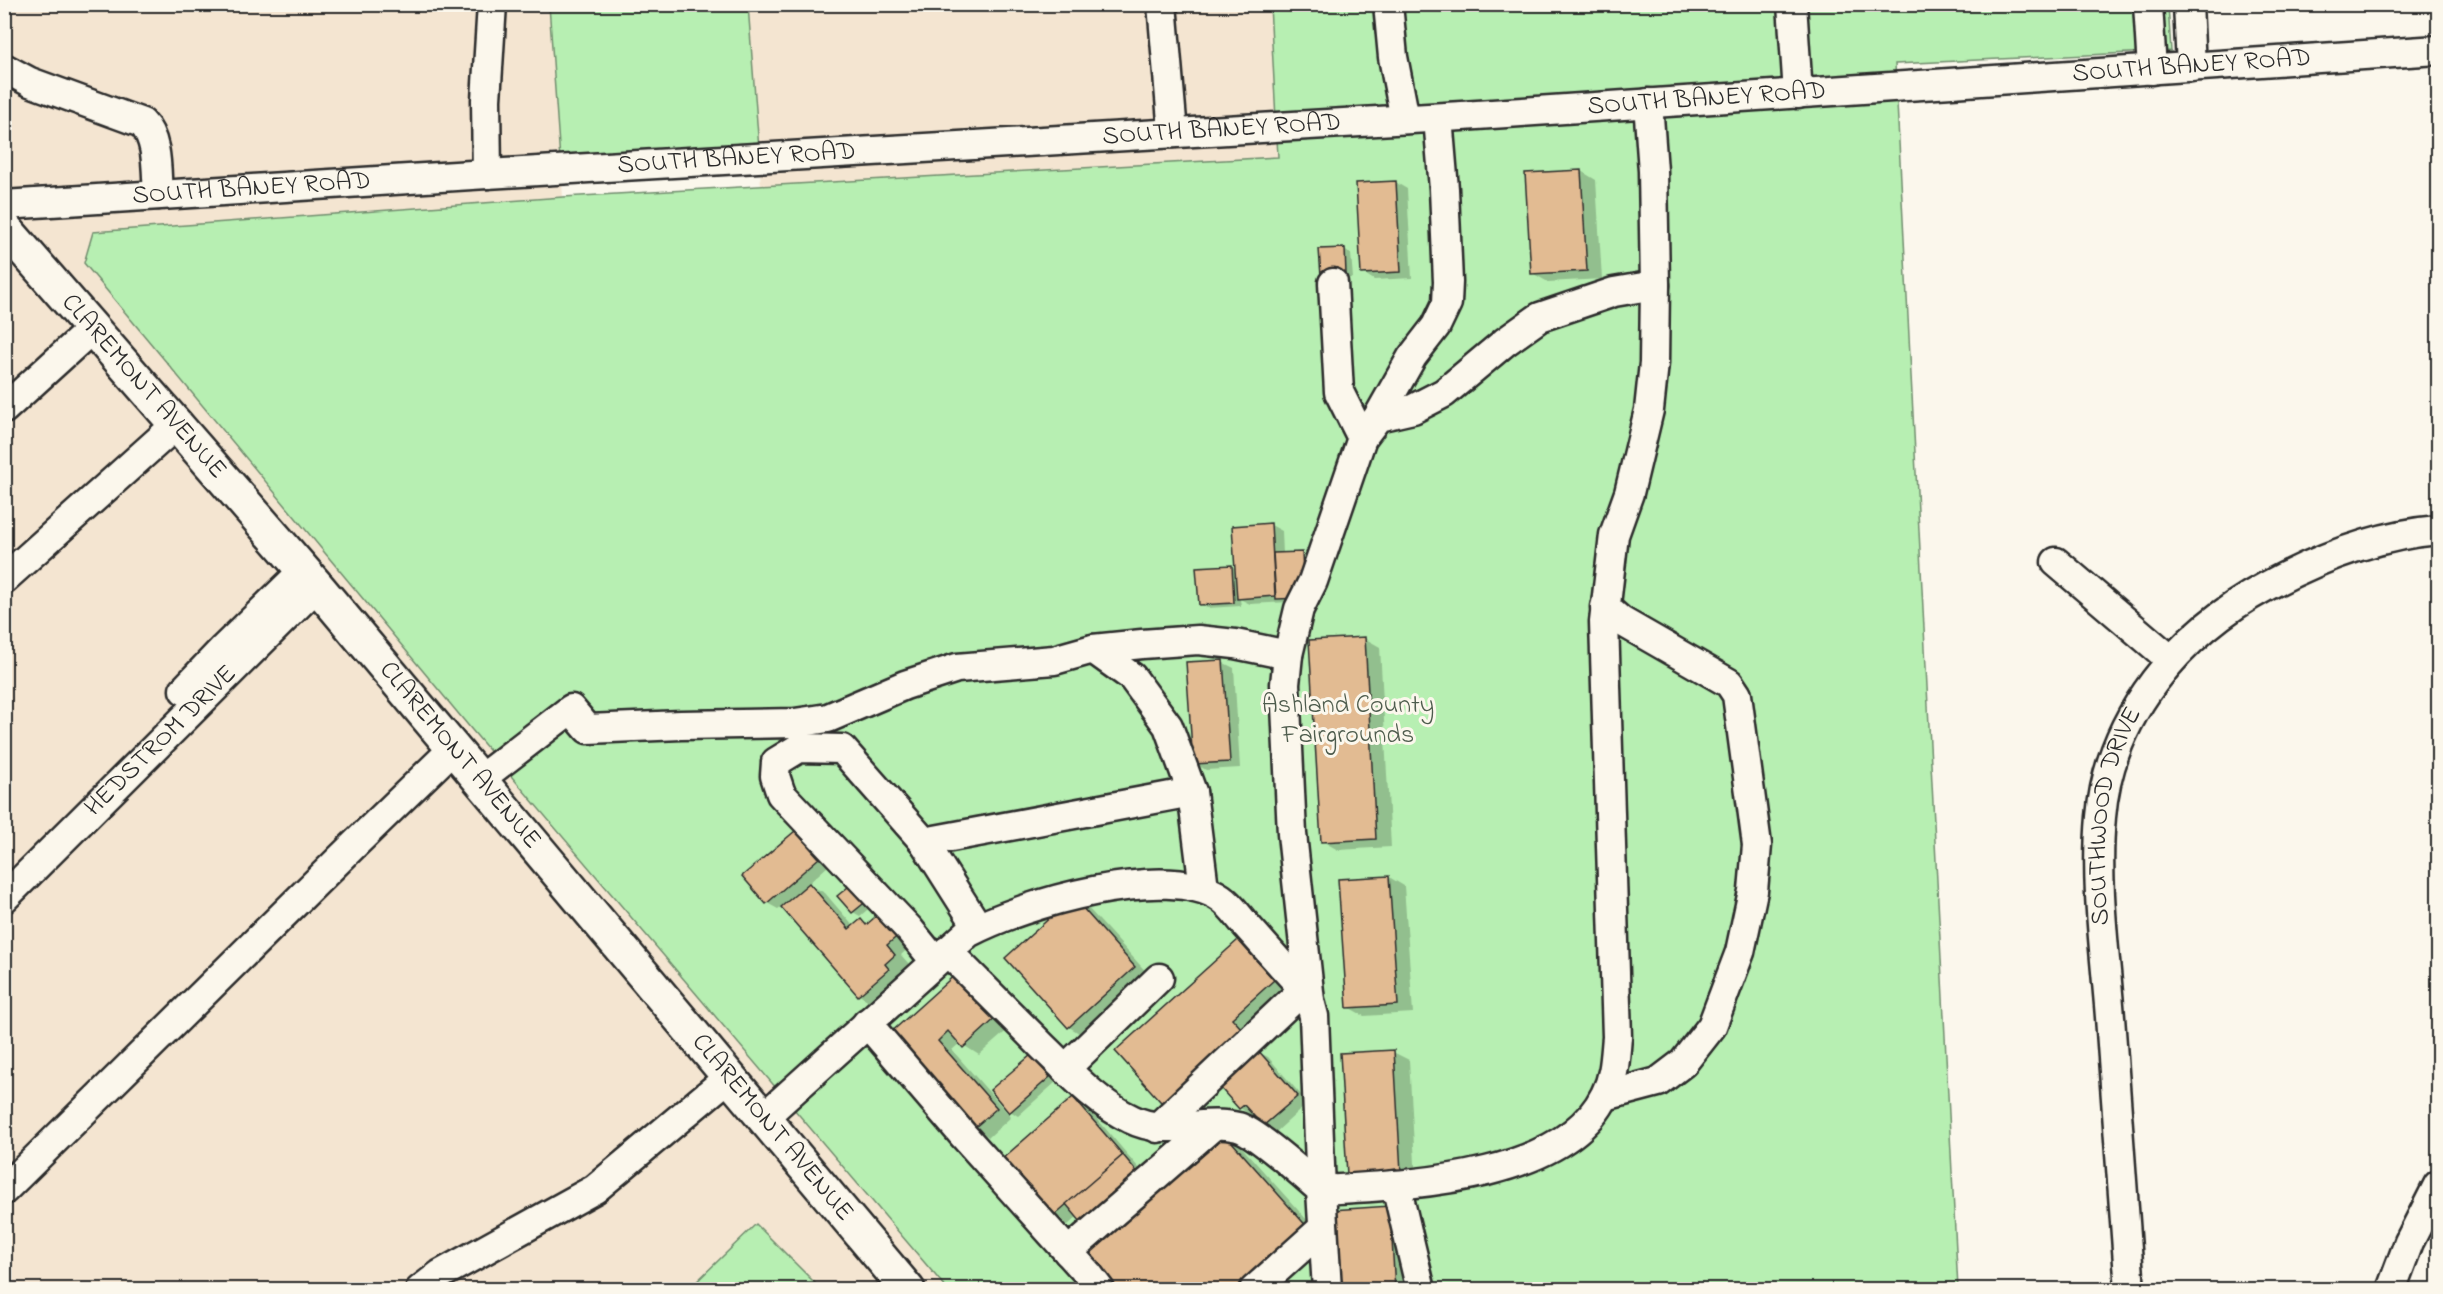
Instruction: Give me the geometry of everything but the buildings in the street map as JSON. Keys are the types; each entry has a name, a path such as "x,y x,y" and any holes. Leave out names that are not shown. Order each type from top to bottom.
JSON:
{"main road":[{"name":"CLAREMONT AVENUE","path":"4,227 178,423 310,578 908,1290"}],"street":[{"path":"487,174 486,100 492,4"},
{"path":"1162,4 1173,133"},
{"path":"1388,4 1393,57 1405,119"},
{"path":"1792,4 1798,94"},
{"path":"2148,4 2152,70"},
{"path":"2187,4 2191,67"},
{"name":"SOUTH BANEY ROAD","path":"4,206 487,174 1438,118 2439,50"},
{"path":"4,69 30,82 142,123 150,132 153,145 158,195"},
{"path":"799,748 776,762 775,776 781,794 909,928 1106,1106 1132,1120 1157,1128 1214,1125 1240,1127 1286,1160 1321,1190 1396,1185 1477,1172 1520,1161 1575,1133 1605,1096 1614,1074 1617,1037 1605,686 1605,608 1614,535 1629,493 1649,410 1654,363 1653,171 1648,104"},
{"path":"1327,1290 1314,1016 1307,995 1292,834 1284,684 1299,609 1313,581 1370,427 1413,357 1436,326 1447,303 1445,201 1438,118"},
{"path":"1333,283 1340,392 1370,427"},
{"path":"1370,427 1444,393 1505,342 1540,317 1614,292 1655,285"},
{"path":"4,409 93,328"},
{"path":"4,579 178,423"},
{"name":"SOUTHWOOD DRIVE","path":"2130,1290 2102,907 2101,816 2112,764 2129,721 2171,660 2199,632 2247,596 2325,557 2363,544 2439,530"},
{"path":"2056,562 2171,660"},
{"name":"HEDSTROM DRIVE","path":"4,876 81,800 224,648 310,578"},
{"name":"HEDSTROM DRIVE","path":"4,897 310,578"},
{"path":"1605,608 1622,621 1729,683 1737,695 1756,845 1753,891 1740,952 1712,1026 1683,1063 1658,1082 1605,1096"},
{"path":"479,780 571,709 588,729 795,723 828,718 905,685 957,668 1054,660 1093,649 1198,640 1235,644 1288,655"},
{"path":"1093,649 1131,677 1168,726 1192,792 1204,888"},
{"path":"842,749 850,720 864,704"},
{"path":"759,723 799,748 842,749 924,842 978,927"},
{"path":"4,1190 453,749"},
{"path":"924,842 1192,792"},
{"path":"764,1117 941,956 978,927 994,919 1058,897 1098,890 1173,884 1204,888 1223,899 1307,995"},
{"path":"1065,1069 1159,978"},
{"path":"1157,1128 1307,995"},
{"path":"867,1023 1100,1290"},
{"path":"420,1290 441,1274 595,1189 729,1077"},
{"path":"1068,1252 1214,1125"},
{"path":"1396,1185 1420,1290"},
{"path":"2391,1290 2409,1242 2439,1185"},
{"path":"1254,1290 1323,1228"}],"shaded area":[{"path":"5,5 549,5 563,197 94,232 84,263 472,730 947,1289 821,1289 756,1224 689,1289 5,1290"},
{"path":"748,5 1270,5 1279,157 761,186"}],"green space":[{"path":"549,5 748,5 759,149 560,160"},
{"name":"Ashland County Fairgrounds","path":"1270,5 2168,5 2171,51 1895,64 1958,1289 947,1289 472,730 84,263 93,232 563,197 1278,157"},
{"path":"756,1224 821,1289 689,1289"}]}
